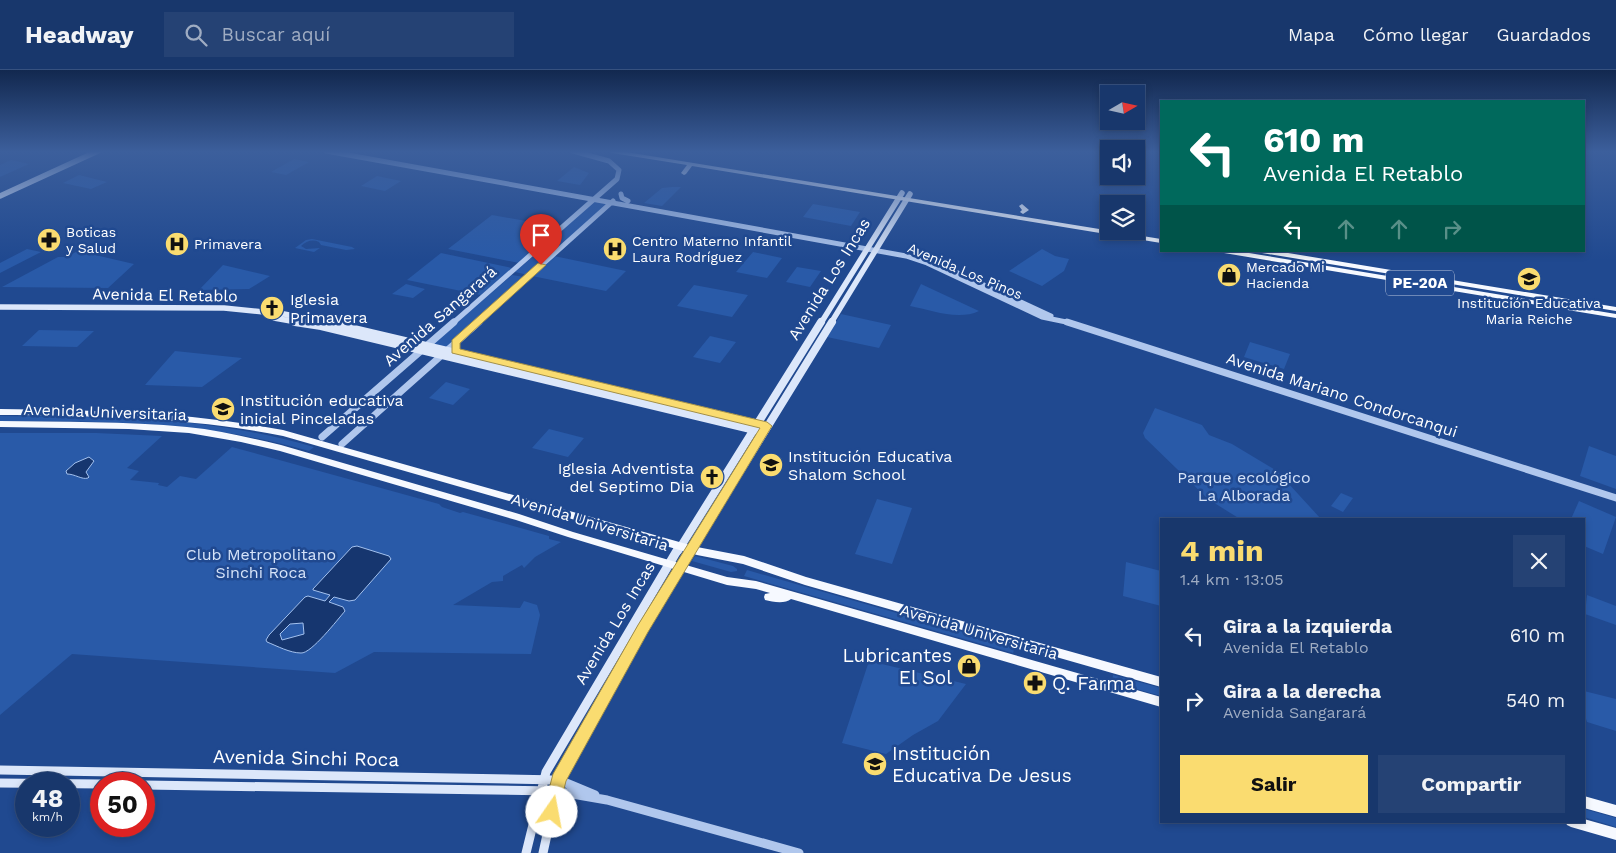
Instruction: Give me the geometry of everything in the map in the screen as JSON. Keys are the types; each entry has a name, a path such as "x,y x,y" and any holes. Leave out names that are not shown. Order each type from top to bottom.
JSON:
{"main road":[{"path":"0,194 14,188"},
{"path":"822,188 905,196"},
{"path":"852,188 905,196 926,202 1023,209 1160,241"},
{"name":"Avenida Los Incas","path":"526,853 543,779 631,625 670,563 686,548 725,494 866,246 905,196"},
{"name":"Avenida Los Incas","path":"543,853 559,780 643,628 681,566 686,548 715,492 761,428 829,325 877,248 905,196"},
{"path":"956,204 1100,226"},
{"path":"1145,232 1160,235"},
{"name":"PE-20A","path":"1232,252 1324,264 1616,309"},
{"name":"PE-20A","path":"1267,252 1616,316"},
{"name":"Avenida El Retablo","path":"0,307 201,307 254,310 312,318 425,348"},
{"name":"Avenida El Retablo","path":"0,311 235,313 301,322 444,352 761,428"},
{"path":"821,323 829,325"},
{"path":"455,342 454,349 458,353"},
{"name":"Avenida El Retablo","path":"444,352 458,353 761,428"},
{"name":"Avenida Universitaria","path":"2,412 149,414 193,417 244,425 314,441 686,548 744,560 804,581 1160,682"},
{"name":"Avenida Universitaria","path":"0,424 107,425 189,430 241,439 519,517 571,535 727,581 756,586 802,598 1160,702"},
{"path":"339,465 363,479"},
{"path":"715,492 725,494"},
{"path":"599,523 630,524"},
{"path":"764,562 804,581"},
{"path":"769,597 802,598"},
{"path":"631,625 643,628"},
{"name":"Avenida Sinchi Roca","path":"0,770 559,780"},
{"path":"0,783 90,784"},
{"name":"Avenida Sinchi Roca","path":"155,785 556,792"},
{"path":"1585,802 1616,811"},
{"path":"1578,823 1616,834"}],"street":[{"name":"Avenida Los Pinos","path":"543,188 877,248 927,263 1044,315"},
{"path":"584,195 607,189"},
{"name":"Avenida Sangarará","path":"322,437 607,189"},
{"path":"621,194 626,203"},
{"path":"584,195 589,200 588,205"},
{"name":"Avenida Sangarará","path":"342,444 614,200"},
{"path":"605,208 615,204 626,203"},
{"name":"Avenida Mariano Condorcanqui","path":"1044,315 1616,498"},
{"name":"Avenida Sinchi Roca","path":"559,780 607,800"},
{"name":"Avenida Sinchi Roca","path":"556,792 607,800 799,853"}],"green space":[{"path":"368,188 391,188 385,191"},
{"path":"662,188 680,188 662,206 644,203"},
{"path":"596,200 610,203 553,253 539,250"},
{"path":"813,204 860,212 851,226 803,217"},
{"path":"492,215 559,227 519,263 448,249"},
{"path":"312,239 355,249 346,250 321,245 319,242 314,241 307,242 301,246 306,249 320,248 314,252 295,248 306,240"},
{"path":"27,249 41,252 0,273 0,263"},
{"path":"1042,249 1055,256 1069,259 1064,271 1042,286 1009,271"},
{"path":"78,251 134,264 108,288 2,287 58,257 66,257"},
{"path":"753,252 782,258 767,278 736,272"},
{"path":"441,253 512,268 481,295 407,280"},
{"path":"537,253 550,256 528,275 515,272"},
{"path":"554,256 626,271 606,291 532,276"},
{"path":"223,265 270,276 249,289 199,290"},
{"path":"797,267 821,271 810,287 786,282"},
{"path":"512,275 524,277 446,348 431,345"},
{"path":"406,284 425,289 413,298 392,294"},
{"path":"921,284 979,311 971,314 953,315 910,306"},
{"path":"694,285 748,295 732,317 677,306"},
{"path":"841,314 891,325 879,348 827,337"},
{"path":"39,330 94,331 77,347 22,346"},
{"path":"710,336 736,342 720,363 693,357"},
{"path":"1250,342 1290,354 1284,369 1244,357"},
{"path":"175,351 242,358 202,387 145,385"},
{"path":"446,382 470,389 453,405 429,398"},
{"name":"Parque ecológico La Alborada","path":"1155,408 1202,425 1209,435 1232,444 1277,471 1320,518 1238,518 1208,499 1145,438 1143,433"},
{"path":"0,416 158,420 236,429 314,447 309,451 270,441 194,428 79,421 0,421"},
{"path":"549,429 584,438 568,457 532,448"},
{"name":"Club Metropolitano Sinchi Roca","path":"0,433 96,433 162,436 127,468 139,471 130,480 159,483 158,485 167,487 180,476 196,479 232,447 439,504 442,507 460,513 463,512 549,536 549,539 561,542 535,557 524,568 522,565 503,576 503,581 492,582 453,605 520,608 524,601 537,605 540,615 531,654 374,652 335,673 72,654 0,715"},
{"path":"1589,446 1616,456 1616,489 1580,476"},
{"path":"1341,493 1353,498 1343,512 1331,506"},
{"path":"877,499 912,508 892,564 855,554"},
{"path":"1579,501 1616,517 1603,554 1585,546 1585,518 1571,518"},
{"path":"695,556 733,566 737,571 731,572 692,561"},
{"path":"1126,562 1160,571 1160,606 1123,596"},
{"path":"747,570 1015,647 1013,653 744,576"},
{"path":"1587,595 1616,606 1616,625 1585,614"},
{"path":"869,661 966,684 938,721 913,735 886,754 842,743"},
{"path":"1113,675 1160,688 1160,696 1112,682"},
{"path":"1585,691 1616,699 1616,731 1587,722 1585,715"},
{"path":"1585,809 1616,818 1616,827 1585,817"}],"shaded area":[{"path":"89,457 94,461 86,472 88,478 67,474 66,471 75,463"},
{"path":"357,546 389,556 391,559 355,600 349,601 334,597 329,602 343,607 345,611 311,648 301,653 292,652 267,642 266,640 269,635 305,597 308,596 325,601 330,595 313,589 352,547","holes":["303,623 304,634 282,640 280,634 290,624"]}],"place":[{"name":"Boticas y Salud","path":"49,240"},
{"name":"Primavera","path":"177,244"},
{"name":"Centro Materno Infantil Laura Rodríguez","path":"615,249"},
{"name":"Mercado Mi Hacienda","path":"1229,275"},
{"name":"Institución Educativa Maria Reiche","path":"1529,279"},
{"name":"Iglesia Primavera","path":"272,308"},
{"name":"Institución educativa inicial Pinceladas","path":"223,409"},
{"name":"Institución Educativa Shalom School","path":"771,465"},
{"name":"Iglesia Adventista del Septimo Dia","path":"712,477"},
{"name":"Lubricantes El Sol","path":"969,666"},
{"name":"Q. Farma","path":"1035,683"},
{"name":"Institución Educativa De Jesus","path":"875,764"}],"route":[{"path":"541,265 455,342 454,347 458,353 767,426 643,628 559,780 552,812"}]}
